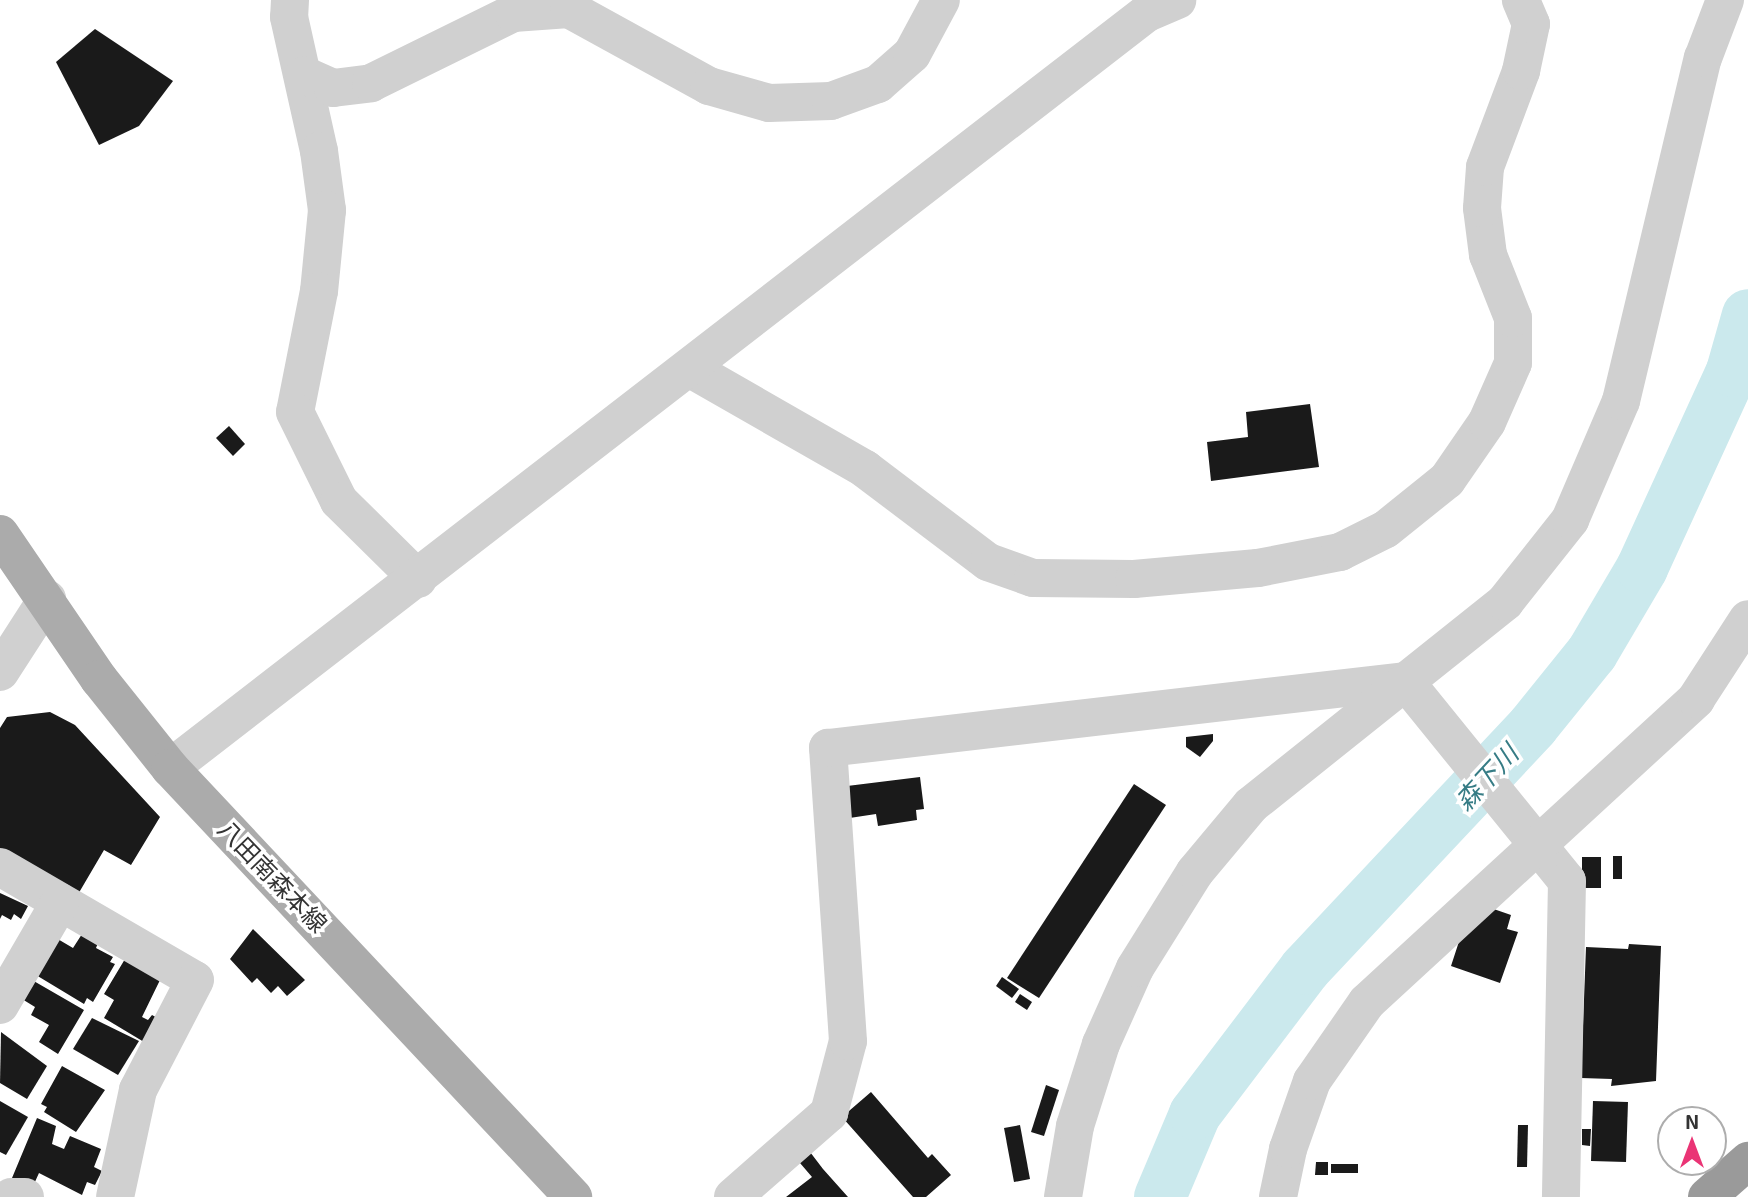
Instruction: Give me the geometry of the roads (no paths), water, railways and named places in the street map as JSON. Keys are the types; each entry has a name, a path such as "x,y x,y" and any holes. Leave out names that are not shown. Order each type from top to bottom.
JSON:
{"highway":[{"path":"1707,1197 1748,1161"}],"main road":[{"name":"八田南森本線","path":"0,534 47,599 99,679 170,768 573,1197"}],"street":[{"path":"290,0 289,17 303,75 327,210 319,291 295,412 339,501 418,579"},
{"path":"303,75 332,88 371,83 513,13 569,9 709,86 769,103 831,101 878,84 912,54 941,0"},
{"path":"170,768 1147,13 1177,0"},
{"path":"690,368 865,469 988,562 1033,578 1134,579 1258,568 1340,552 1385,529 1447,480 1487,422 1513,363 1513,318 1488,255 1482,208 1485,167 1521,71 1531,24 1521,0"},
{"path":"1063,1197 1075,1126 1101,1044 1135,968 1195,872 1251,806 1410,688 1505,602 1570,520 1621,401 1703,58 1726,0"},
{"path":"0,672 47,599"},
{"path":"1278,1197 1289,1149 1312,1081 1367,1002 1536,840 1696,699 1748,619"},
{"path":"1410,688 1567,881 1561,1197"},
{"path":"733,1197 830,1113 848,1041 828,748 1410,688"},
{"path":"0,867 195,980 138,1090 115,1197"},
{"path":"0,1005 60,902"},
{"path":"11,1197 25,1197"}],"waterway":[{"name":"森下川","path":"1160,1197 1195,1114 1305,969 1533,726 1592,653 1642,568 1732,371 1748,315"}]}
